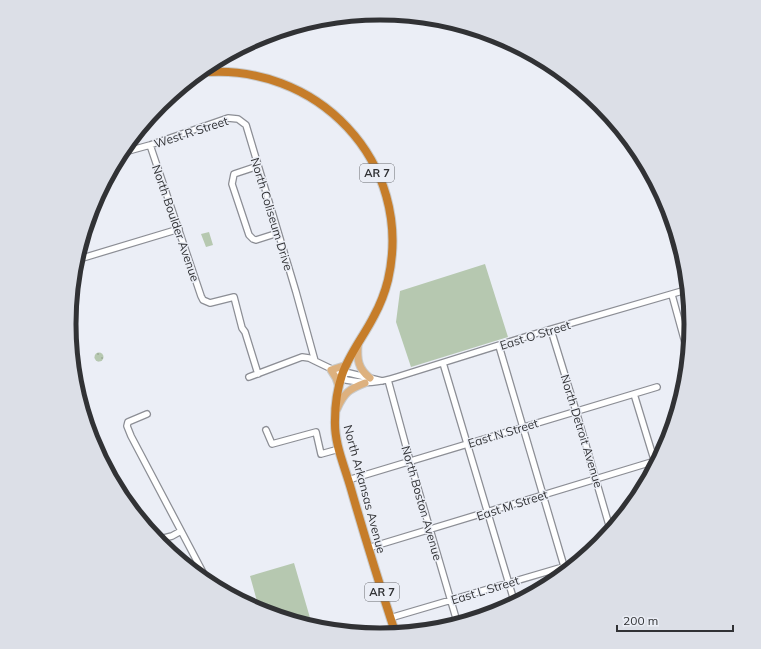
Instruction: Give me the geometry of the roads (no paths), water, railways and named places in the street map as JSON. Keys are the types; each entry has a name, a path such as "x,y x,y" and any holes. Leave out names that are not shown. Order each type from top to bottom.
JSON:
{"highway":[{"name":"North Arkansas Avenue","path":"209,72 230,71 251,74 292,86 310,96 330,110 348,127 363,146 375,167 384,190 390,213 392,235 389,274 381,302 374,317 342,374 335,415 336,434 339,449 368,548 394,628"}],"main road":[{"path":"335,415 340,401 346,393 368,380 358,363 358,344"},
{"path":"339,387 336,378 330,370 347,365"}],"street":[{"name":"West R Street","path":"130,150 228,118 238,119"},
{"name":"North Coliseum Drive","path":"238,119 246,126 315,361"},
{"name":"North Boulder Avenue","path":"150,145 203,300 210,303 234,297 242,328 245,332 258,374"},
{"path":"258,166 234,174 232,184 249,235 256,240 278,233"},
{"path":"84,258 179,229"},
{"name":"East O Street","path":"315,361 330,370 342,374 346,380 368,380 378,382 443,364 683,291"},
{"path":"672,295 684,340"},
{"name":"North Detroit Avenue","path":"551,330 609,525"},
{"path":"499,346 564,566"},
{"path":"250,377 302,357 315,361"},
{"path":"443,364 513,599"},
{"name":"North Boston Avenue","path":"385,380 456,620"},
{"name":"East N Street","path":"348,480 657,387"},
{"path":"634,394 654,458"},
{"path":"147,414 128,422 127,426 203,572"},
{"path":"266,430 272,444 316,432 321,454 339,449"},
{"name":"East M Street","path":"368,548 488,513 596,479 650,465"},
{"path":"163,538 172,536 181,531"},
{"name":"East L Street","path":"390,618 564,566"}]}
